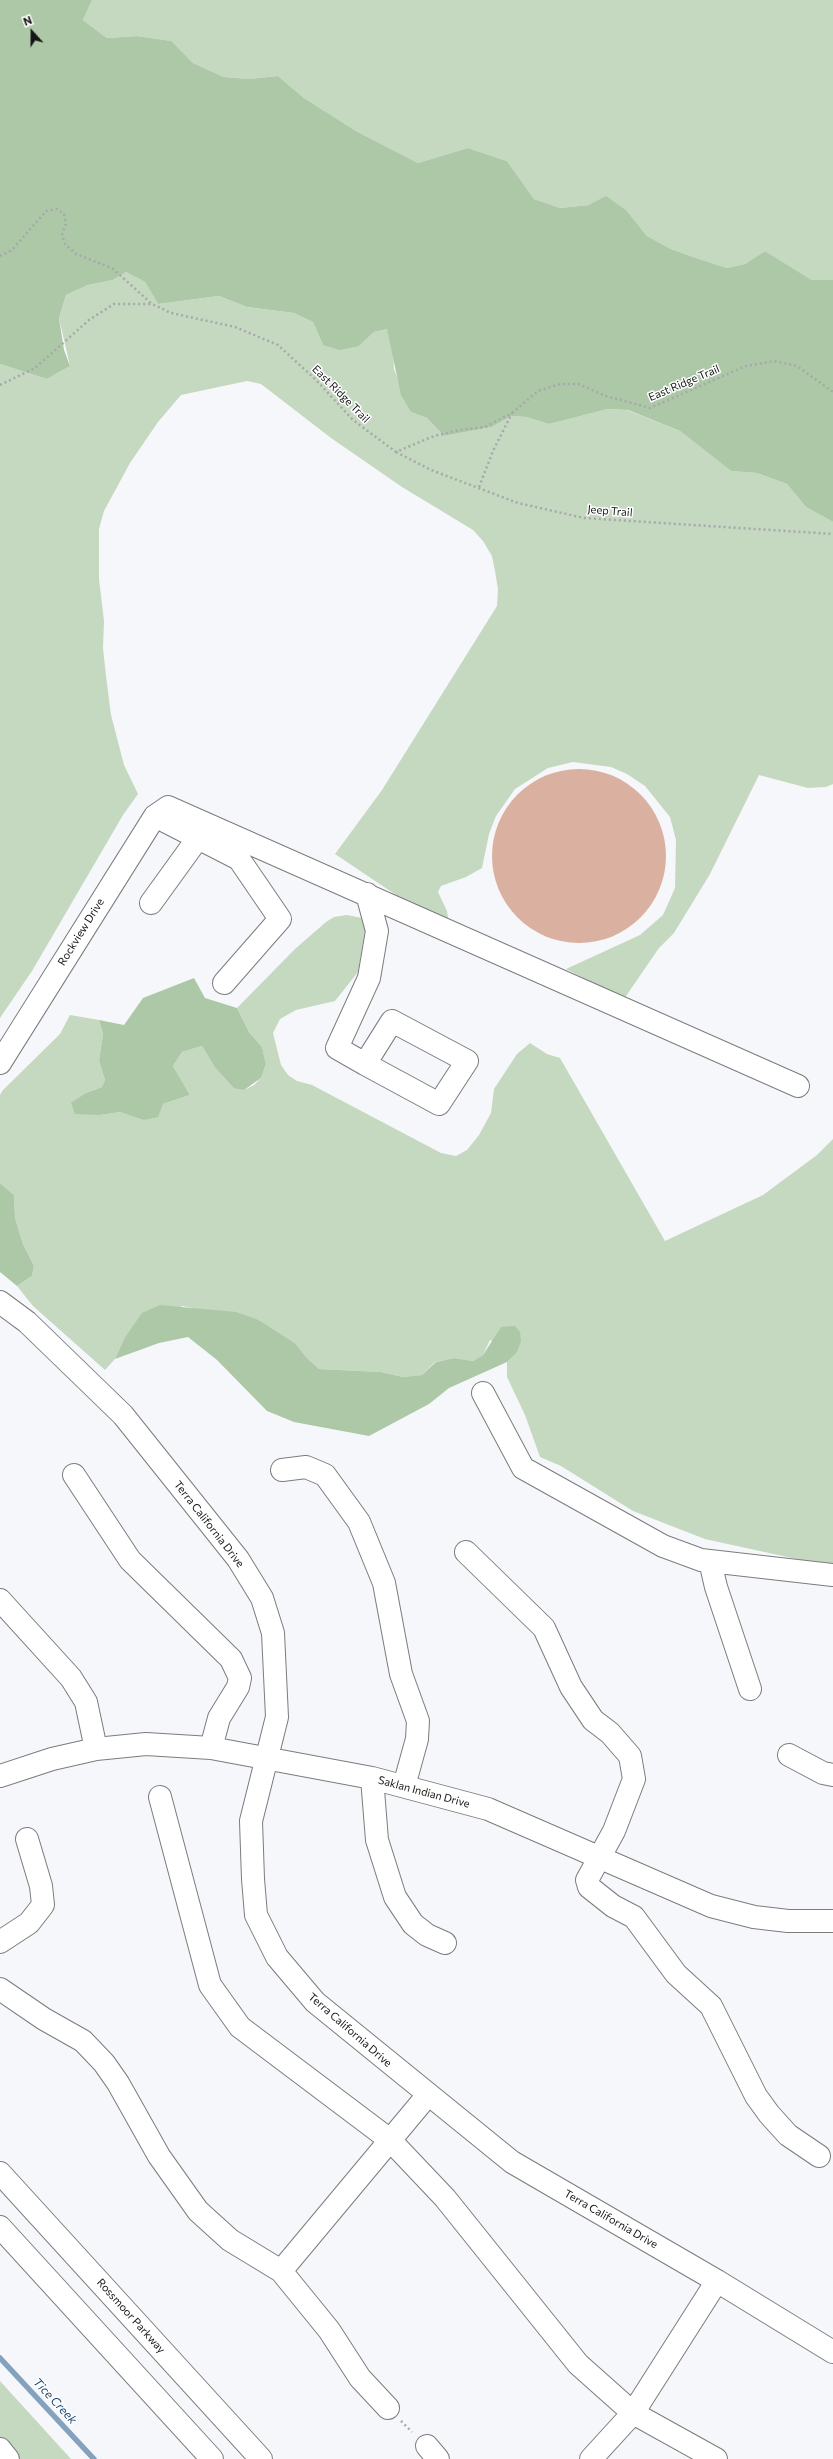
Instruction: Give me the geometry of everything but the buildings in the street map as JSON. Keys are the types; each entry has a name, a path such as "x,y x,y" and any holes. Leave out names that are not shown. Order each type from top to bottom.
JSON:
{"street":[{"path":"162,811 198,838 239,860 280,919 224,983"},
{"path":"162,811 367,894 798,1086"},
{"name":"Rockview Drive","path":"0,1063 162,811"},
{"path":"151,904 198,838"},
{"path":"365,1064 337,1048 369,978 377,931 367,894"},
{"name":"Terra California Drive","path":"0,1302 27,1322 123,1415 238,1559 262,1598 273,1633 277,1717 251,1821 256,1915 277,1957 315,2002 427,2096 512,2162 717,2280 833,2352"},
{"path":"483,1393 523,1468 663,1546 701,1560 833,1575"},
{"path":"282,1470 306,1467 324,1475 359,1522 384,1582 401,1674 418,1721 417,1739 404,1786"},
{"path":"74,1475 130,1560 231,1659 240,1678 238,1687 219,1718 211,1748"},
{"path":"466,1552 544,1628 571,1687 593,1720 610,1733 630,1756 634,1780 614,1831 587,1880 589,1887 613,1906 634,1917 676,1974 711,2006 756,2096 788,2135 819,2156"},
{"path":"710,1561 716,1587 750,1689"},
{"path":"0,1600 71,1678 86,1702 96,1749"},
{"name":"Saklan Indian Drive","path":"0,1776 52,1759 96,1749 146,1744 211,1748 372,1778 446,1796 510,1817 674,1892 732,1912 788,1921 833,1921"},
{"path":"789,1755 823,1773 833,1775"},
{"path":"372,1778 377,1840 395,1897 413,1924 427,1935 445,1942"},
{"path":"160,1797 210,1985 240,2027 390,2140 446,2198 578,2364 633,2413 716,2459"},
{"path":"0,1942 29,1923 43,1905 42,1886 27,1838"},
{"path":"0,1989 44,2019 84,2041 104,2063 118,2083 159,2156 198,2211 230,2240 281,2271 329,2330 360,2378 388,2408"},
{"path":"281,2271 427,2096"},
{"name":"Rossmoor Parkway","path":"0,2173 261,2459"},
{"path":"0,2228 201,2455"},
{"path":"591,2459 633,2413 717,2280"},
{"path":"0,2449 8,2459"}],"path":[{"name":"East Ridge Trail","path":"0,256 12,250 46,212 57,209 64,214 66,223 62,235 65,244 76,254 112,268 152,304 171,313 235,327 278,345 316,380 353,420 396,452 434,436 460,430 485,427 512,413 538,391 560,384 578,384 606,396 650,408 746,366 774,361 797,366 833,392"},
{"path":"0,385 35,368 89,320 114,304 152,304"},
{"path":"479,487 493,450 512,413"},
{"name":"Jeep Trail","path":"396,452 432,470 518,503 584,518 833,534"},
{"path":"388,2408 432,2453"}],"green space":[{"path":"0,0 92,0 83,20 107,38 137,36 171,41 193,63 224,77 249,79 278,76 304,98 356,131 418,163 468,148 507,161 534,199 560,208 589,205 606,196 627,211 647,236 671,249 727,268 745,264 765,251 812,280 833,280 833,522 806,507 787,484 757,473 731,471 680,431 628,410 608,409 549,424 526,417 511,416 492,427 444,436 427,418 411,412 401,395 387,329 374,332 359,346 340,350 323,345 313,322 294,313 247,307 219,296 158,304 145,282 126,272 113,280 88,285 66,295 59,318 64,350 70,366 47,379 0,364"},
{"path":"92,0 833,0 833,280 812,280 765,251 745,264 727,268 671,249 647,236 627,211 589,205 560,208 534,199 507,161 468,148 418,163 356,131 304,98 278,76 249,79 224,77 193,63 170,41 137,36 107,38 83,20"},
{"path":"126,272 145,282 158,304 219,296 247,307 294,313 313,322 323,345 359,346 374,332 387,329 393,348 394,369 411,412 427,418 444,436 492,427 511,416 526,417 549,424 608,409 627,410 680,431 731,471 757,473 787,484 806,507 833,522 833,784 826,787 808,788 759,775 710,874 674,933 659,948 624,999 566,969 640,935 663,915 675,888 676,840 670,817 645,786 627,774 611,767 573,762 548,768 515,789 496,816 489,834 482,868 466,877 441,886 438,892 447,911 448,918 444,922 399,897 335,854 382,790 497,606 498,589 495,571 492,556 483,541 473,530 402,487 331,438 261,384 247,381 181,395 158,422 130,463 104,511 99,529 99,579 104,621 103,648 106,676 111,715 124,765 138,794 123,815 32,971 0,1018 0,364 47,379 70,366 59,318 66,295 88,285 113,280"},
{"path":"347,915 367,919 358,972 335,1001 296,1010 280,1019 273,1033 281,1065 288,1075 297,1081 312,1085 441,1153 456,1156 467,1150 479,1135 491,1113 494,1089 517,1054 530,1043 547,1054 560,1058 665,1241 763,1195 817,1155 833,1139 833,1567 705,1539 633,1511 561,1466 540,1457 525,1415 507,1377 507,1362 516,1352 490,1340 483,1355 473,1361 454,1358 435,1362 422,1375 403,1377 381,1372 319,1369 307,1358 295,1343 259,1320 182,1306 124,1339 115,1359 105,1370 33,1306 17,1286 32,1276 34,1266 23,1244 15,1218 14,1195 0,1183 0,1095 3,1090 60,1034 70,1015 99,1020 103,1034 99,1061 105,1080 102,1087 86,1093 100,1115 120,1112 143,1120 163,1104 190,1095 173,1066 182,1052 202,1046 214,1066 244,1090 254,1085 261,1078 266,1064 262,1047 249,1032 237,1008 295,949 326,922 334,917"},
{"path":"194,978 205,998 237,1008 249,1032 262,1047 266,1064 261,1078 244,1090 234,1088 214,1066 202,1046 182,1052 173,1066 190,1095 163,1104 158,1117 143,1120 120,1112 100,1115 75,1114 71,1103 86,1093 102,1087 105,1080 99,1061 103,1034 99,1020 124,1025 143,998"},
{"path":"0,1183 14,1195 15,1218 23,1244 34,1266 32,1276 17,1286 0,1272"},
{"path":"160,1305 236,1312 259,1320 295,1343 307,1358 319,1369 381,1372 403,1377 422,1375 436,1362 454,1358 473,1361 483,1355 501,1327 515,1326 520,1332 521,1341 517,1352 507,1362 449,1388 429,1404 369,1436 294,1422 267,1411 217,1360 188,1337 159,1343 115,1359 124,1339 142,1313"},
{"path":"0,2381 71,2459 0,2459"}],"waterway":[{"name":"Tice Creek","path":"0,2358 94,2459"}]}
